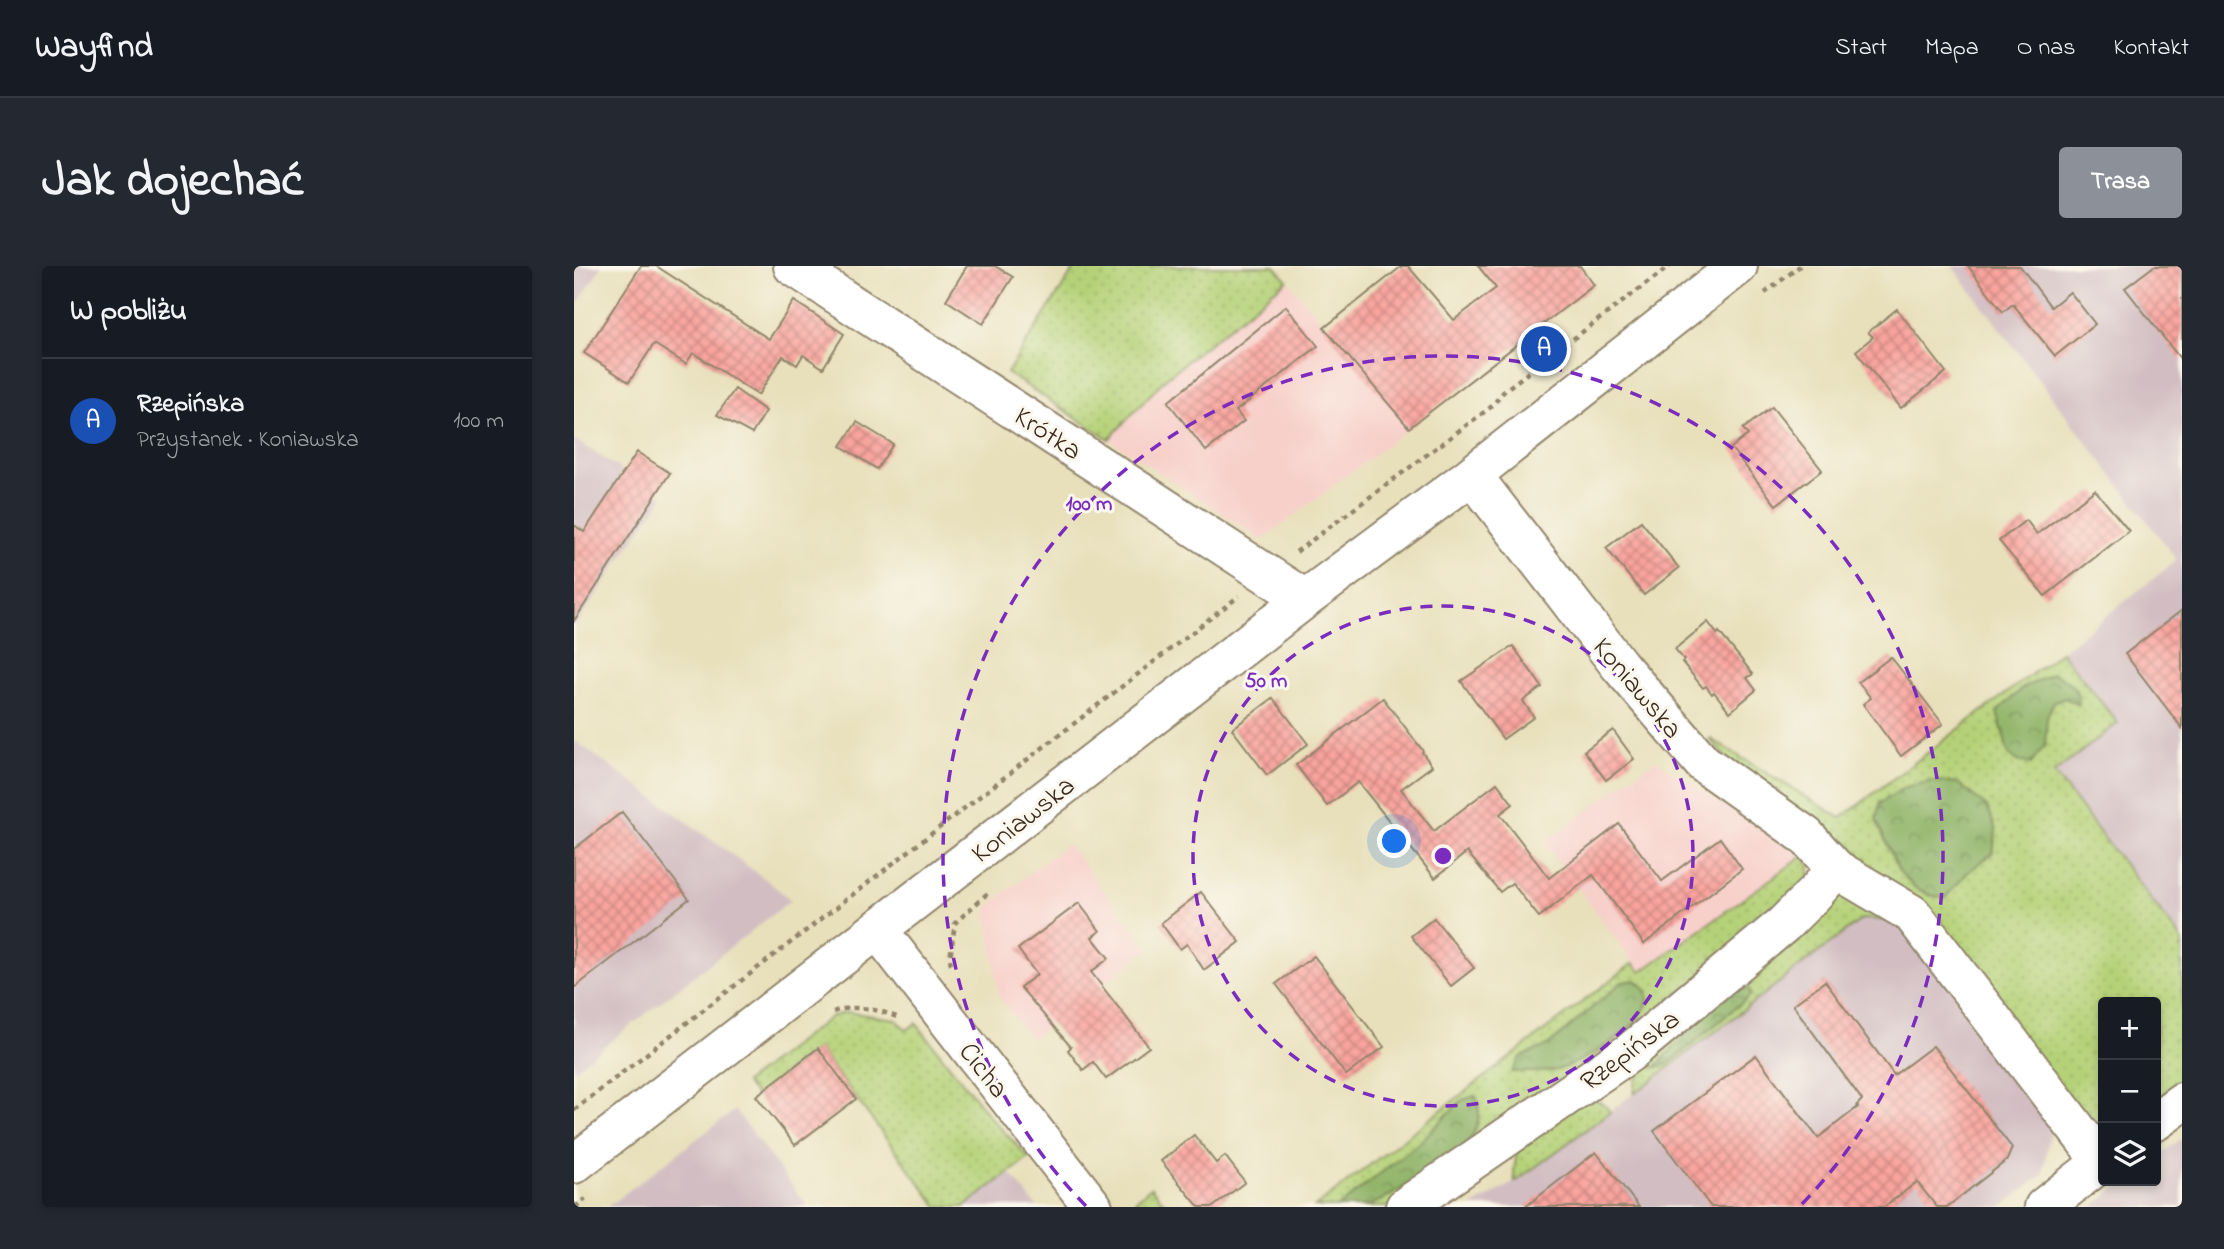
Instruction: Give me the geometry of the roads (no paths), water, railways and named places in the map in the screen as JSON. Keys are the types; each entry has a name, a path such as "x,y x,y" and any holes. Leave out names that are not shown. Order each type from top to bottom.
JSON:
{"street":[{"name":"Krótka","path":"793,266 1305,599"},
{"name":"Koniawska","path":"585,1177 878,930 1305,599 1472,475 1738,266"},
{"name":"Koniawska","path":"1472,475 1620,666 1703,764 1806,836 1836,869 1912,914 2098,1156"},
{"name":"Rzepińska","path":"1405,1207 1629,1053 1784,924 1836,869"},
{"name":"Cicha","path":"878,930 1093,1207"},
{"path":"2161,1117 2182,1102"},
{"path":"2043,1207 2098,1166"}],"place":[{"name":"Rzepińska","path":"1544,349"}]}
